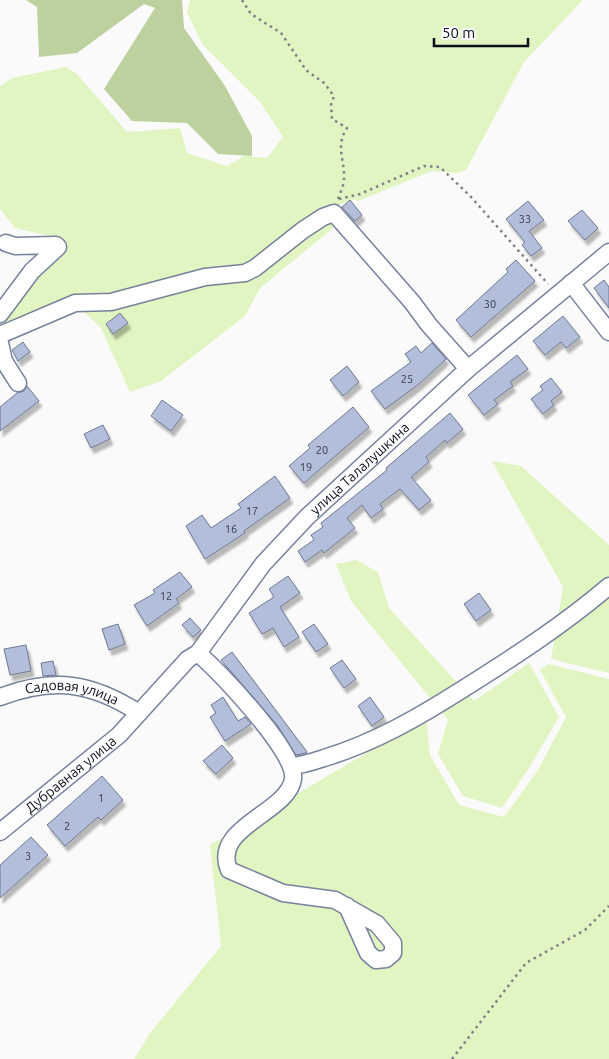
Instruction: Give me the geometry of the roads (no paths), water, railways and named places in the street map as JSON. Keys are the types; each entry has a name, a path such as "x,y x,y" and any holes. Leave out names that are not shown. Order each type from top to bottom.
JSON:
{"street":[{"path":"18,383 4,361 0,339 63,306 74,303 111,302 205,277 245,273 255,268 336,206 429,325 468,369"},
{"path":"0,314 32,272 58,247 56,245 15,246 6,243"},
{"name":"улица Талалушкина","path":"139,714 188,659 198,652 263,564 307,517 468,369 609,252"},
{"path":"571,283 609,332"},
{"path":"291,766 304,765 341,754 420,716 530,647 573,617 609,586"},
{"path":"198,652 232,685 272,735 291,766 293,779 288,791 246,825 230,844 226,862 232,873 283,893 335,900 347,906"},
{"name":"Садовая улица","path":"0,697 28,686 63,683 117,699 139,714"},
{"name":"Дубравная улица","path":"0,832 93,758 139,714"}]}
